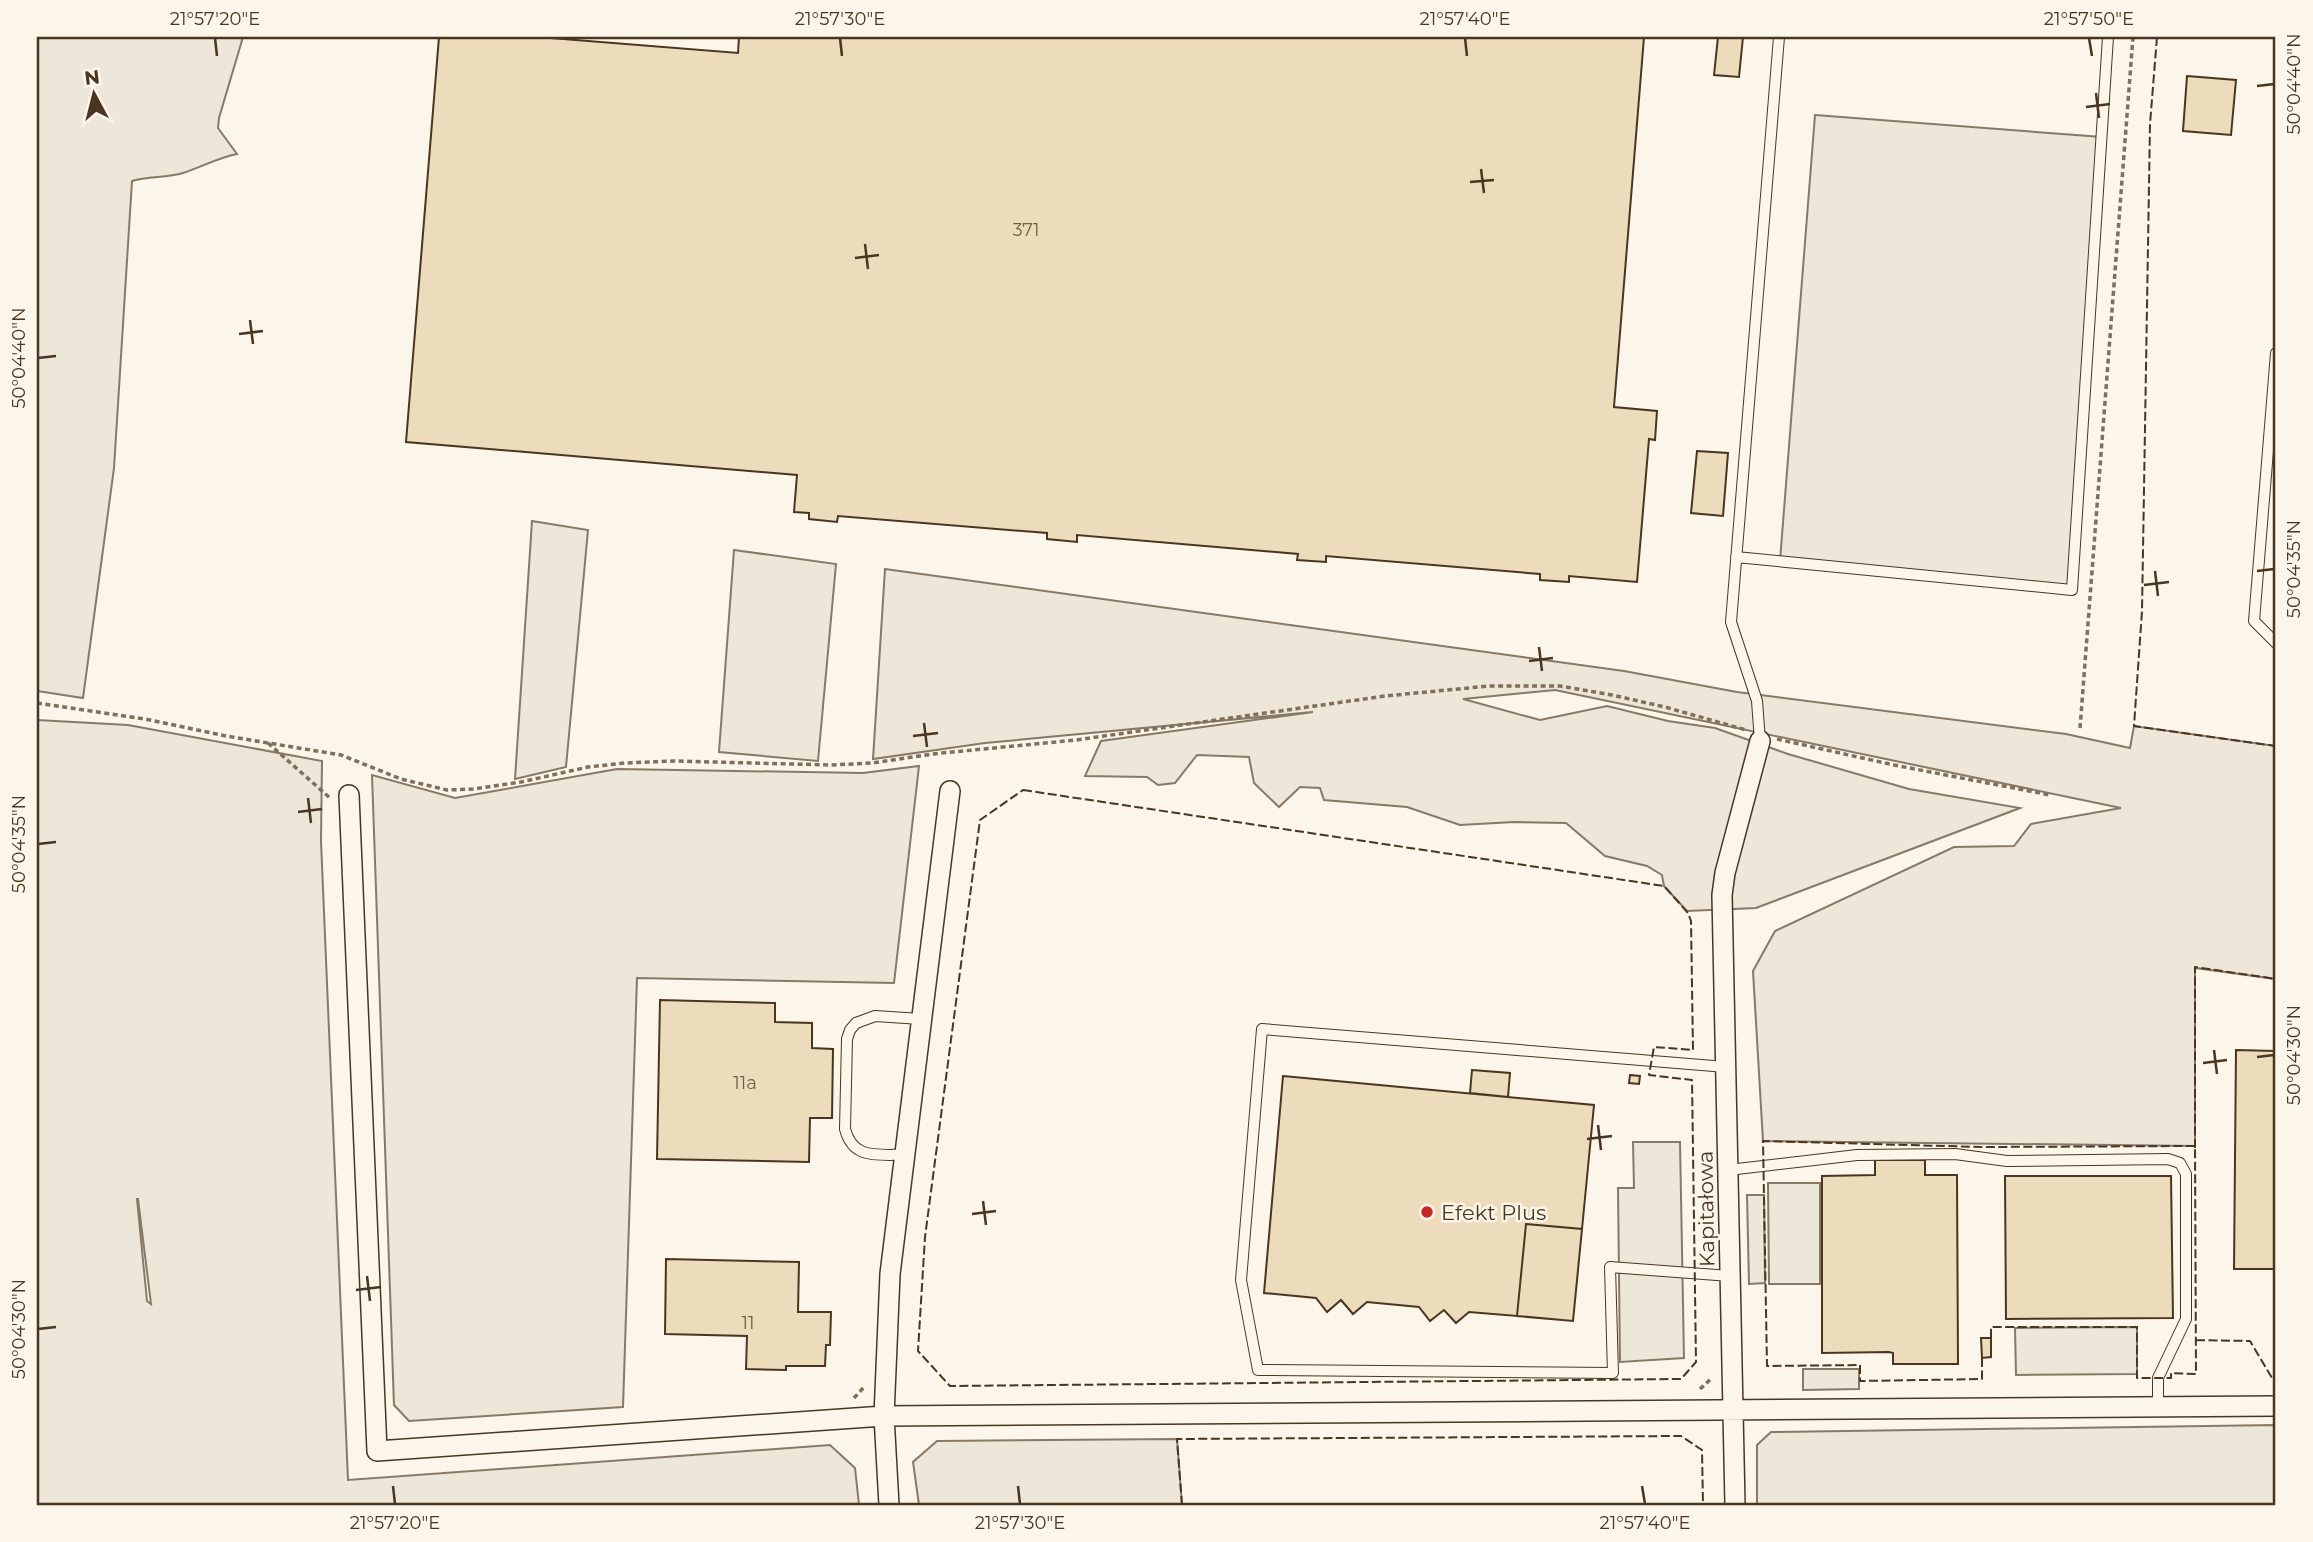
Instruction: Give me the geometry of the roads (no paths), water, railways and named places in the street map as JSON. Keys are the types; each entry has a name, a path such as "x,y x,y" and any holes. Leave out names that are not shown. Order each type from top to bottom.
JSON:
{"street":[{"name":"Kapitałowa","path":"1735,1505 1723,912 1725,873 1760,737"},
{"path":"889,1505 884,1416 889,1288 903,1155 950,791"},
{"path":"350,801 377,1451 884,1416 2276,1406"}],"lane":[{"path":"1760,737 1757,701 1731,622 1779,37"},
{"path":"1736,557 2072,590 2108,37"},
{"path":"2276,353 2254,621 2276,643"},
{"path":"903,1155 860,1152 848,1139 845,1129 847,1039 856,1023 866,1018 876,1016 921,1019"},
{"path":"1726,1067 1262,1029 1241,1280 1258,1370 1613,1373 1610,1267 1730,1276"},
{"path":"1728,1170 1857,1155 1955,1154 2007,1161 2168,1159 2180,1163 2186,1174 2186,1319 2158,1378 2158,1406"}],"place":[{"name":"Efekt Plus","path":"1427,1212"}]}
